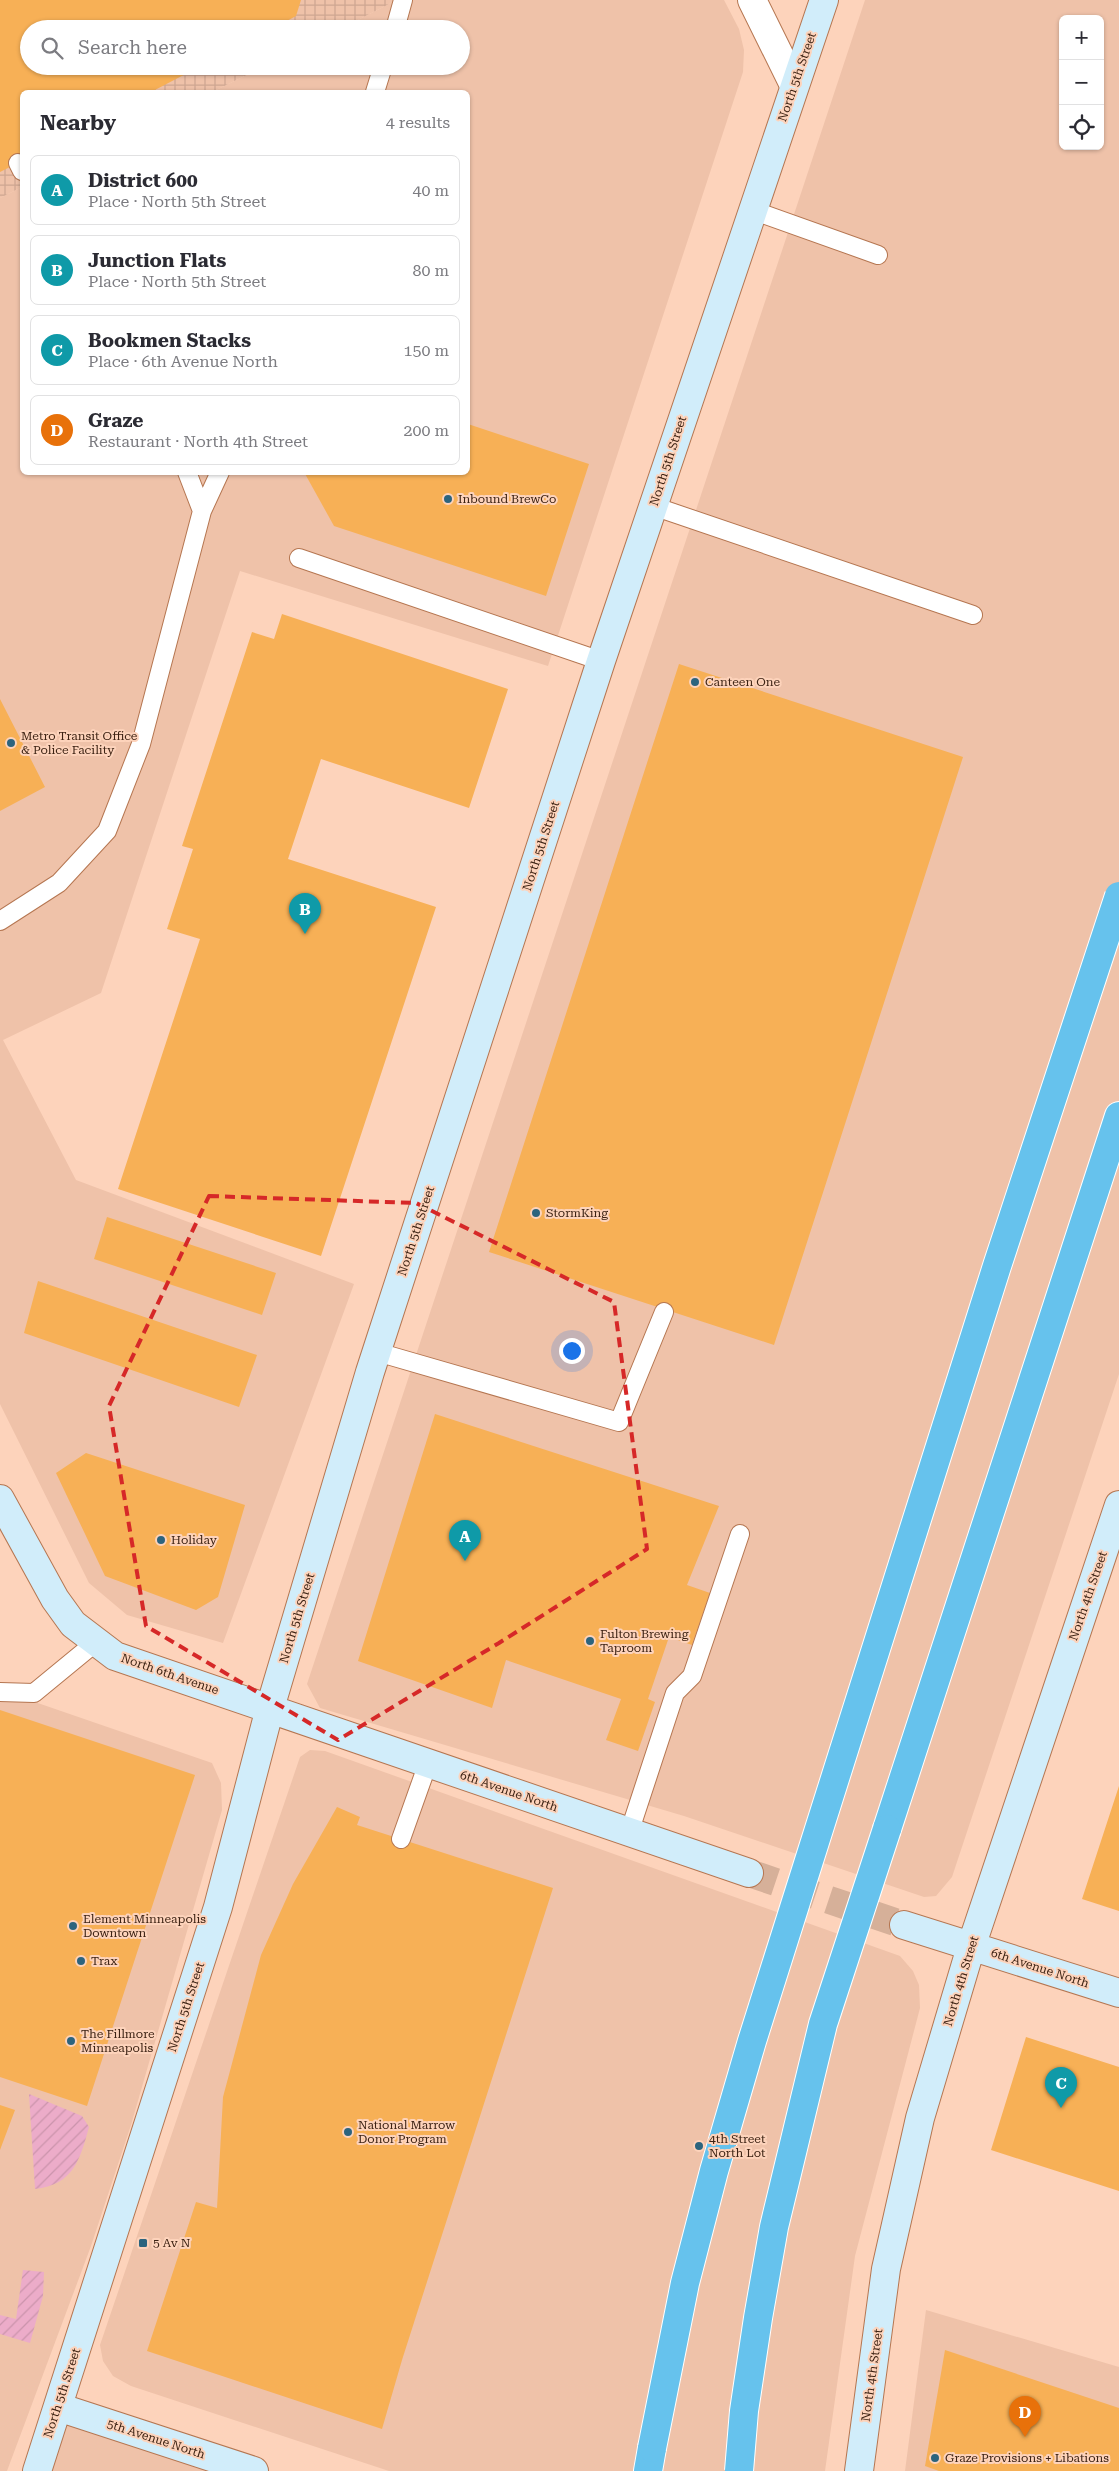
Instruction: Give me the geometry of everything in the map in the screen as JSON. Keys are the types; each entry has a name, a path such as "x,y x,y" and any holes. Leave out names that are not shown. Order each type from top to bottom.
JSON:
{"highway":[{"path":"650,2464 685,2283 714,2171 752,2041 997,1266 1119,896"},
{"path":"739,2471 756,2327 774,2227 823,2024 1119,1116"}],"street":[{"path":"752,0 794,85"},
{"name":"North 5th Street","path":"37,2471 218,1907 270,1708 377,1352 601,661 824,0"},
{"name":"North 6th Avenue","path":"0,1499 55,1599 73,1624 96,1642 115,1656 270,1708"},
{"name":"North 4th Street","path":"859,2471 886,2269 920,2118 971,1947 1119,1505"},
{"name":"6th Avenue North","path":"270,1708 748,1873"},
{"name":"6th Avenue North","path":"904,1925 1119,1993"},
{"name":"5th Avenue North","path":"58,2407 254,2471"}],"lane":[{"path":"397,20 403,0"},
{"path":"376,90 380,75"},
{"path":"752,210 878,255"},
{"path":"188,475 202,511"},
{"path":"0,921 60,884 107,831 141,744 202,511 219,475"},
{"path":"653,506 973,615"},
{"path":"299,558 601,661"},
{"path":"377,1352 619,1422 664,1312"},
{"path":"629,1833 675,1693 692,1676 740,1534"},
{"path":"0,1692 34,1693 96,1642"},
{"path":"401,1839 428,1763"}],"highlighted area":[{"path":"209,1196 416,1203 614,1302 647,1549 499,1643 338,1740 146,1626 109,1406"}],"shaded area":[{"path":"0,0 397,0 358,20 20,20 20,75 247,75 216,90 20,90 20,188 0,198"},
{"path":"397,0 724,0 739,29 744,50 743,72 548,666 240,571 101,993 3,1040 76,1180 354,1284 223,1643 127,1615 89,1583 0,1404 0,198 20,188 20,475 470,475 470,90 216,90 247,75 470,75 470,20 358,20"},
{"path":"865,0 1119,0 1119,1374 952,1877 936,1896 924,1897 684,1816 320,1708 307,1684"},
{"path":"0,1690 212,1763 221,1783 222,1810 131,2125 91,2246 7,2471 0,2471"},
{"path":"310,1750 325,1751 900,1956 913,1971 919,1985 920,2008 855,2256 825,2471 389,2471 131,2386 113,2376 103,2361 100,2345 300,1757"},
{"path":"29,2094 82,2116 89,2127 82,2150 73,2169 58,2182 48,2187 35,2189"},
{"path":"23,2270 44,2272 43,2296 30,2343 0,2334 0,2315 16,2319"},
{"path":"926,2310 1119,2367 1119,2471 905,2471"},
{"path":"65,2424 77,2424 213,2471 39,2471"}],"building":[{"path":"0,0 301,0 296,16 289,20 20,20 20,75 184,75 155,90 20,90 20,162 0,172"},
{"name":"Inbound BrewCo","path":"470,425 589,464 546,596 334,526 306,475 470,475"},
{"path":"282,614 508,689 469,808 321,759 288,859 436,907 321,1256 118,1189 200,939 167,929 193,849 182,846 252,632 274,639"},
{"path":"679,664 963,757 774,1345 489,1252"},
{"name":"Metro Transit Office & Police Facility","path":"0,699 45,787 0,811"},
{"path":"107,1217 276,1273 262,1315 94,1259"},
{"path":"38,1281 257,1355 239,1407 24,1333"},
{"path":"435,1414 719,1506 687,1585 710,1593 692,1645 669,1637 648,1699 655,1702 638,1751 606,1740 621,1699 506,1660 492,1708 358,1661"},
{"name":"Holiday","path":"86,1453 245,1505 218,1597 196,1610 105,1576 56,1473"},
{"name":"Element Minneapolis Downtown","path":"0,1710 195,1775 87,2106 0,2077"},
{"path":"1119,1786 1119,1911 1082,1899"},
{"name":"National Marrow Donor Program","path":"337,1807 360,1817 357,1825 553,1888 402,2360 382,2429 147,2351 196,2202 217,2208 223,2097 261,1955 293,1884"},
{"path":"1026,2037 1119,2067 1119,2191 991,2150"},
{"path":"0,2105 15,2110 0,2150"},
{"path":"945,2350 1119,2408 1119,2471 939,2471 925,2466"}],"tunnel":[{"path":"749,1873 904,1925"}],"place":[{"name":"Inbound BrewCo","path":"448,499"},
{"name":"Canteen One","path":"695,682"},
{"name":"Metro Transit Office & Police Facility","path":"11,743"},
{"name":"Junction Flats","path":"305,934"},
{"name":"StormKing","path":"536,1213"},
{"name":"Holiday","path":"161,1540"},
{"name":"District 600","path":"465,1561"},
{"name":"Fulton Brewing Taproom","path":"590,1641"},
{"name":"Element Minneapolis Downtown","path":"73,1926"},
{"name":"Trax","path":"81,1961"},
{"name":"The Fillmore Minneapolis","path":"71,2041"},
{"name":"Bookmen Stacks","path":"1061,2108"},
{"name":"National Marrow Donor Program","path":"348,2132"},
{"name":"4th Street North Lot","path":"699,2146"},
{"name":"5 Av N","path":"143,2243"},
{"name":"Graze","path":"1025,2437"},
{"name":"Graze Provisions + Libations","path":"935,2458"}]}
